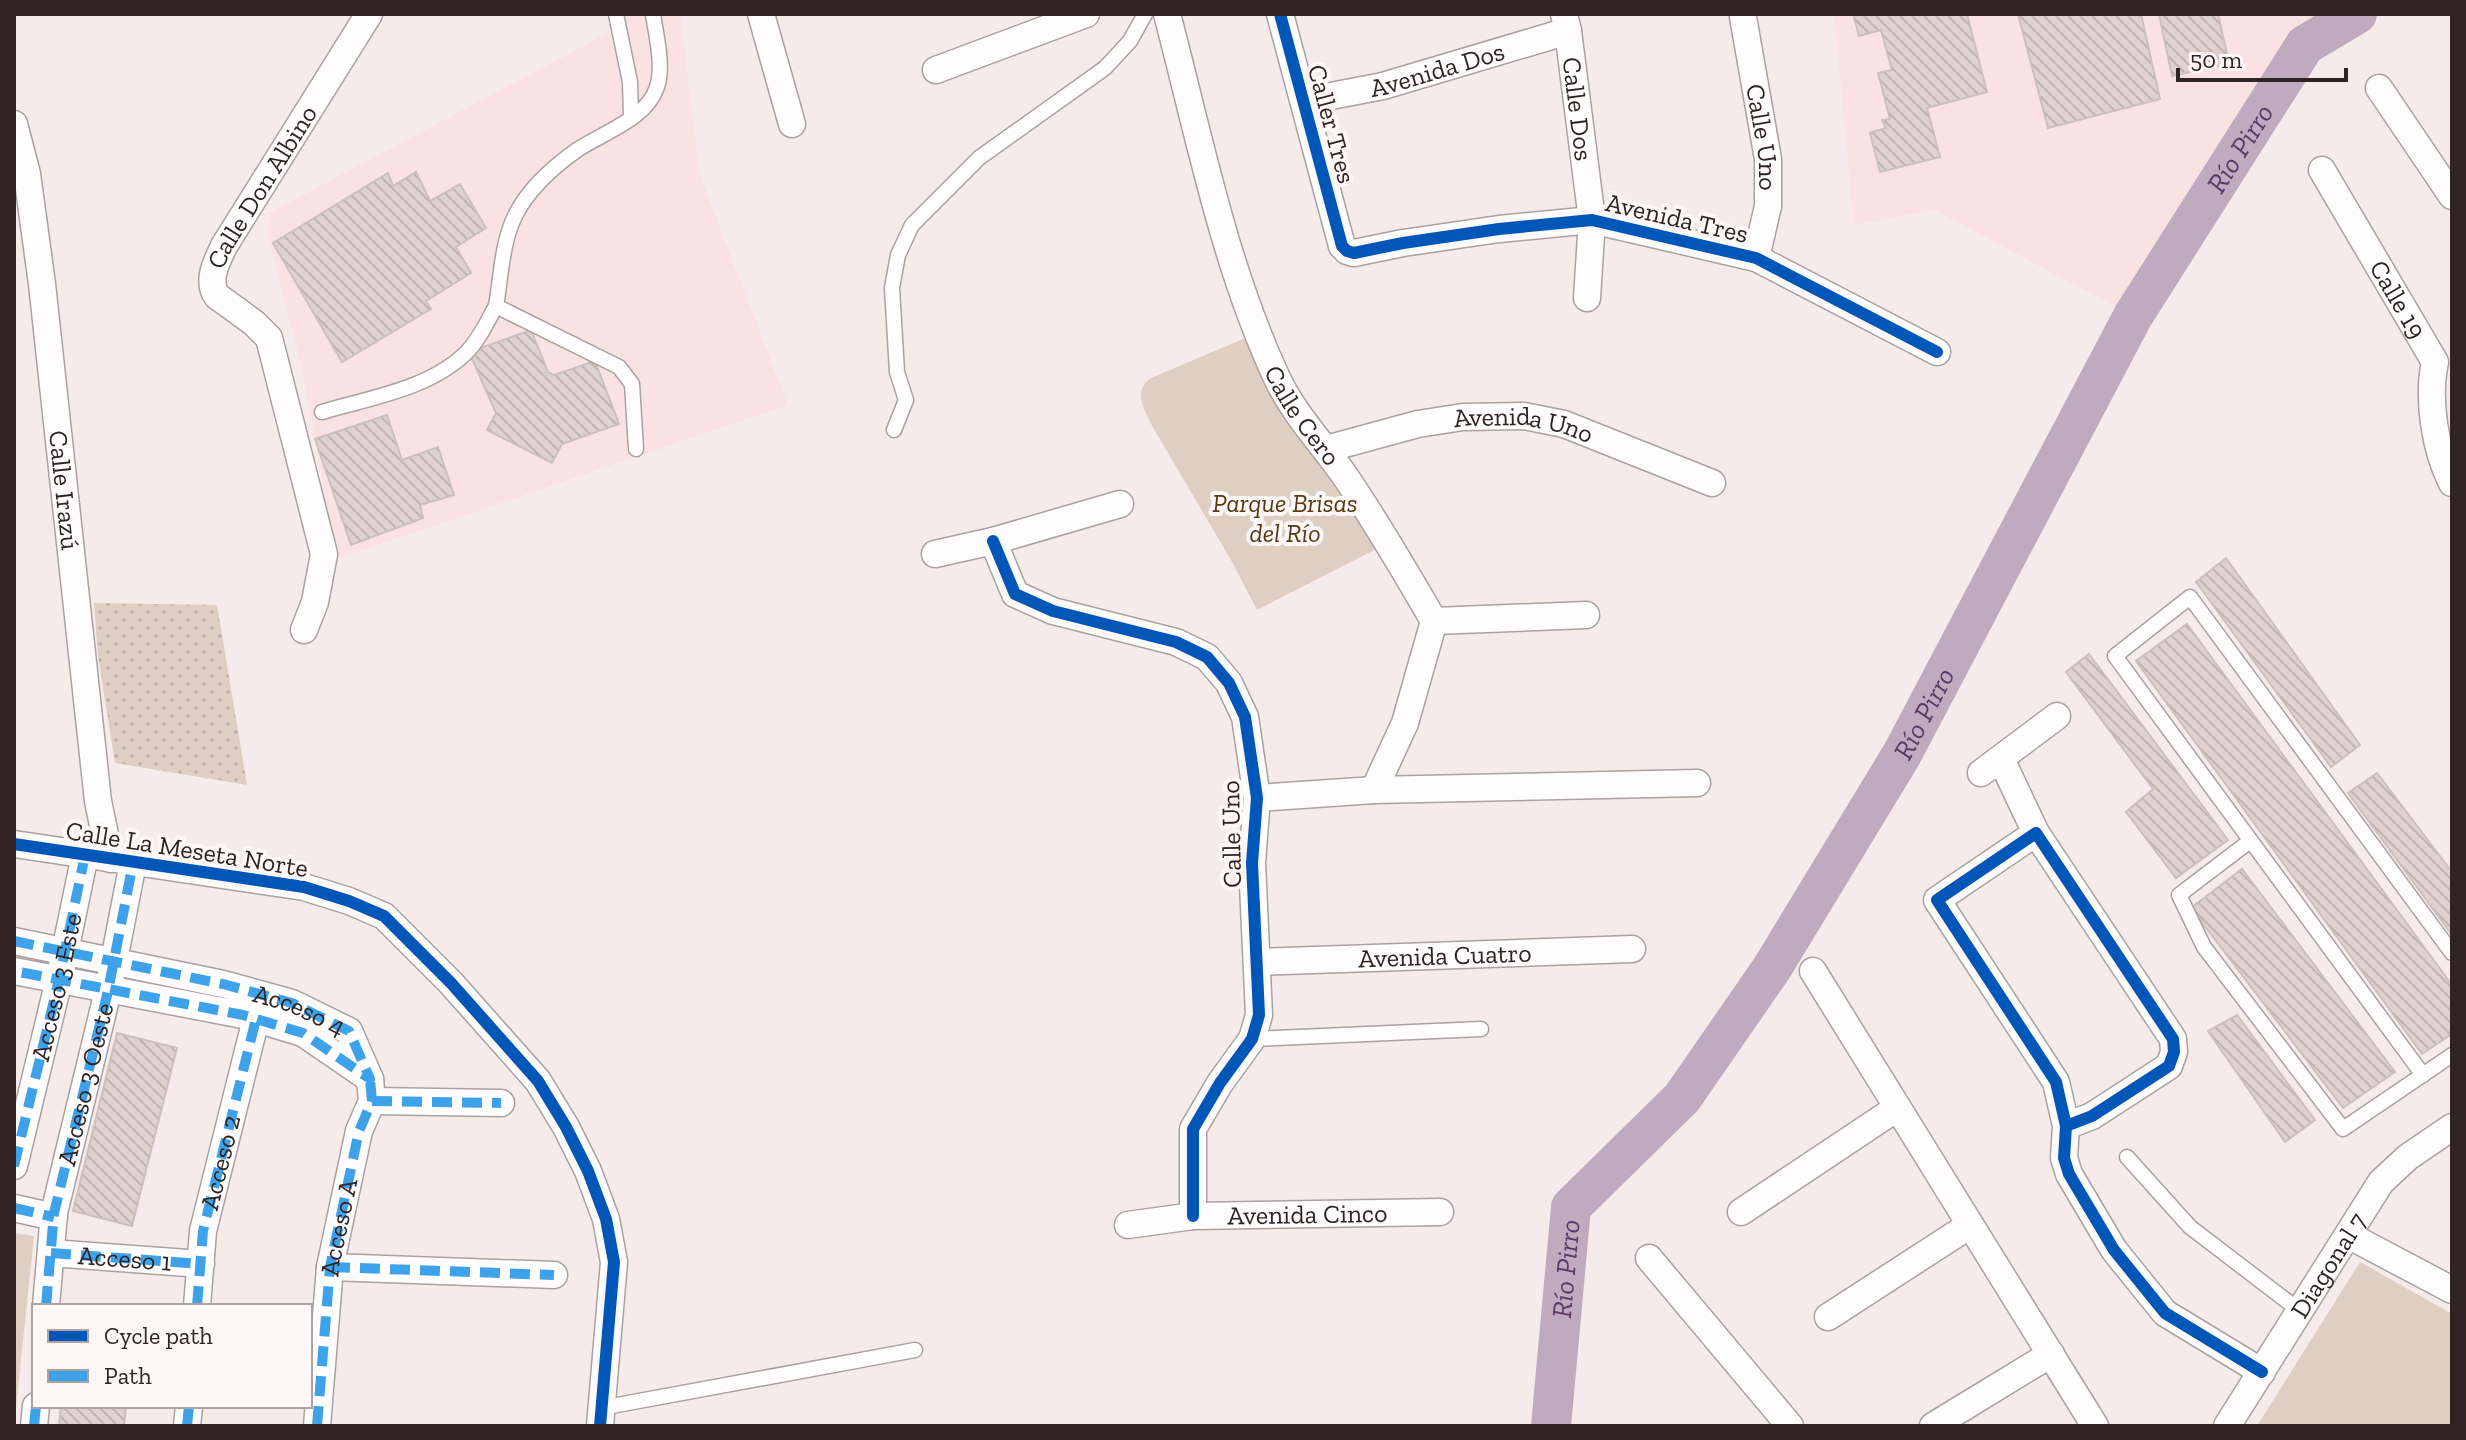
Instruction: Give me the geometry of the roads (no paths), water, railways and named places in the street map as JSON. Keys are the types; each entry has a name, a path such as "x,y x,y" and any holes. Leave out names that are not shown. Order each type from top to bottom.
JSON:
{"street":[{"name":"Calle Don Albino","path":"304,630 315,602 324,554 269,338 217,296 212,281 224,246 369,14"},
{"path":"761,14 792,124"},
{"path":"936,70 1086,14"},
{"name":"Calle Cero","path":"1167,14 1238,285 1276,377 1295,413 1326,449 1382,529 1434,621"},
{"name":"Caller Tres","path":"1280,14 1342,246"},
{"name":"Calle Uno","path":"1743,17 1768,159 1768,206 1756,258"},
{"name":"Avenida Dos","path":"1305,101 1383,86 1566,23"},
{"name":"Calle Dos","path":"1566,23 1592,220 1587,298"},
{"path":"2379,88 2452,196"},
{"name":"Calle Irazú","path":"14,124 27,174 42,284 98,801 109,859"},
{"name":"Calle 19","path":"2322,170 2435,362 2431,379 2435,423 2445,469 2452,483"},
{"name":"Avenida Tres","path":"1342,246 1354,253 1499,229 1592,220 1756,258 1937,352"},
{"path":"2435,362 2452,341"},
{"name":"Avenida Uno","path":"1326,449 1463,417 1524,416 1564,424 1712,483"},
{"path":"935,554 993,541 1120,504"},
{"name":"Calle Uno","path":"993,541 1015,594 1053,611 1176,642 1207,657 1229,683 1245,717 1257,798 1252,863 1259,1015 1252,1039 1220,1083 1193,1129 1193,1216"},
{"path":"1374,790 1405,723 1434,621 1586,615"},
{"path":"2057,716 1991,766 2173,1039 2174,1052 2169,1066 2092,1116 2066,1126"},
{"path":"1257,798 1374,790 1697,783"},
{"path":"2036,833 1937,900 2056,1082 2066,1126 2064,1158 2069,1174 2114,1250 2165,1313 2262,1372"},
{"name":"Calle La Meseta Norte","path":"14,844 304,887 384,916 451,983 538,1081 588,1171 606,1219 614,1262 601,1417"},
{"name":"Acceso 3 Este","path":"14,1166 65,951 109,859"},
{"name":"Acceso 3 Oeste","path":"46,1304 54,1217 114,963 109,859"},
{"name":"Acceso 4","path":"14,941 223,984 292,1003 349,1031 371,1090"},
{"name":"Avenida Cuatro","path":"1257,962 1632,949"},
{"name":"Acceso 4","path":"14,971 108,991 172,1000 303,1033 371,1090"},
{"path":"1813,971 2095,1426"},
{"name":"Acceso 2","path":"197,1304 203,1231 256,1019"},
{"path":"371,1090 501,1103"},
{"name":"Acceso A","path":"317,1426 330,1267 359,1131 371,1090"},
{"path":"1741,1212 1897,1108"},
{"name":"Diagonal 7","path":"2227,1426 2381,1182 2408,1157 2452,1127"},
{"path":"14,1208 54,1217"},
{"name":"Avenida Cinco","path":"1128,1225 1193,1216 1440,1212"},
{"path":"1828,1317 1970,1225"},
{"path":"2348,1235 2452,1290"},
{"name":"Acceso 1","path":"51,1253 201,1264"},
{"path":"1649,1258 1790,1426"},
{"path":"330,1267 554,1275"},
{"path":"1933,1426 2051,1354"}],"lane":[{"path":"616,14 630,82 631,117"},
{"path":"322,412 416,384 465,354 480,336 496,306 504,254 514,218 528,196 543,178 577,150 631,117 652,97 658,86 653,14"},
{"path":"894,430 906,400 897,372 892,288 898,255 912,225 979,158 1105,68 1130,41 1145,14"},
{"path":"496,306 619,367 632,384 636,449"},
{"path":"2423,1075 2115,656 2190,597 2452,953"},
{"path":"2250,841 2179,895 2204,947 2343,1129 2452,1055"},
{"path":"1252,1039 1481,1029"},
{"path":"2127,1157 2190,1227 2300,1311"},
{"path":"601,1417 915,1350"}],"waterway":[{"name":"Río Pirro","path":"1551,1426 1571,1207 1682,1098 1772,968 1902,754 2133,316 2305,45 2357,14"}],"park label":[{"name":"Parque Brisas del Río","path":"1285,518"}]}
